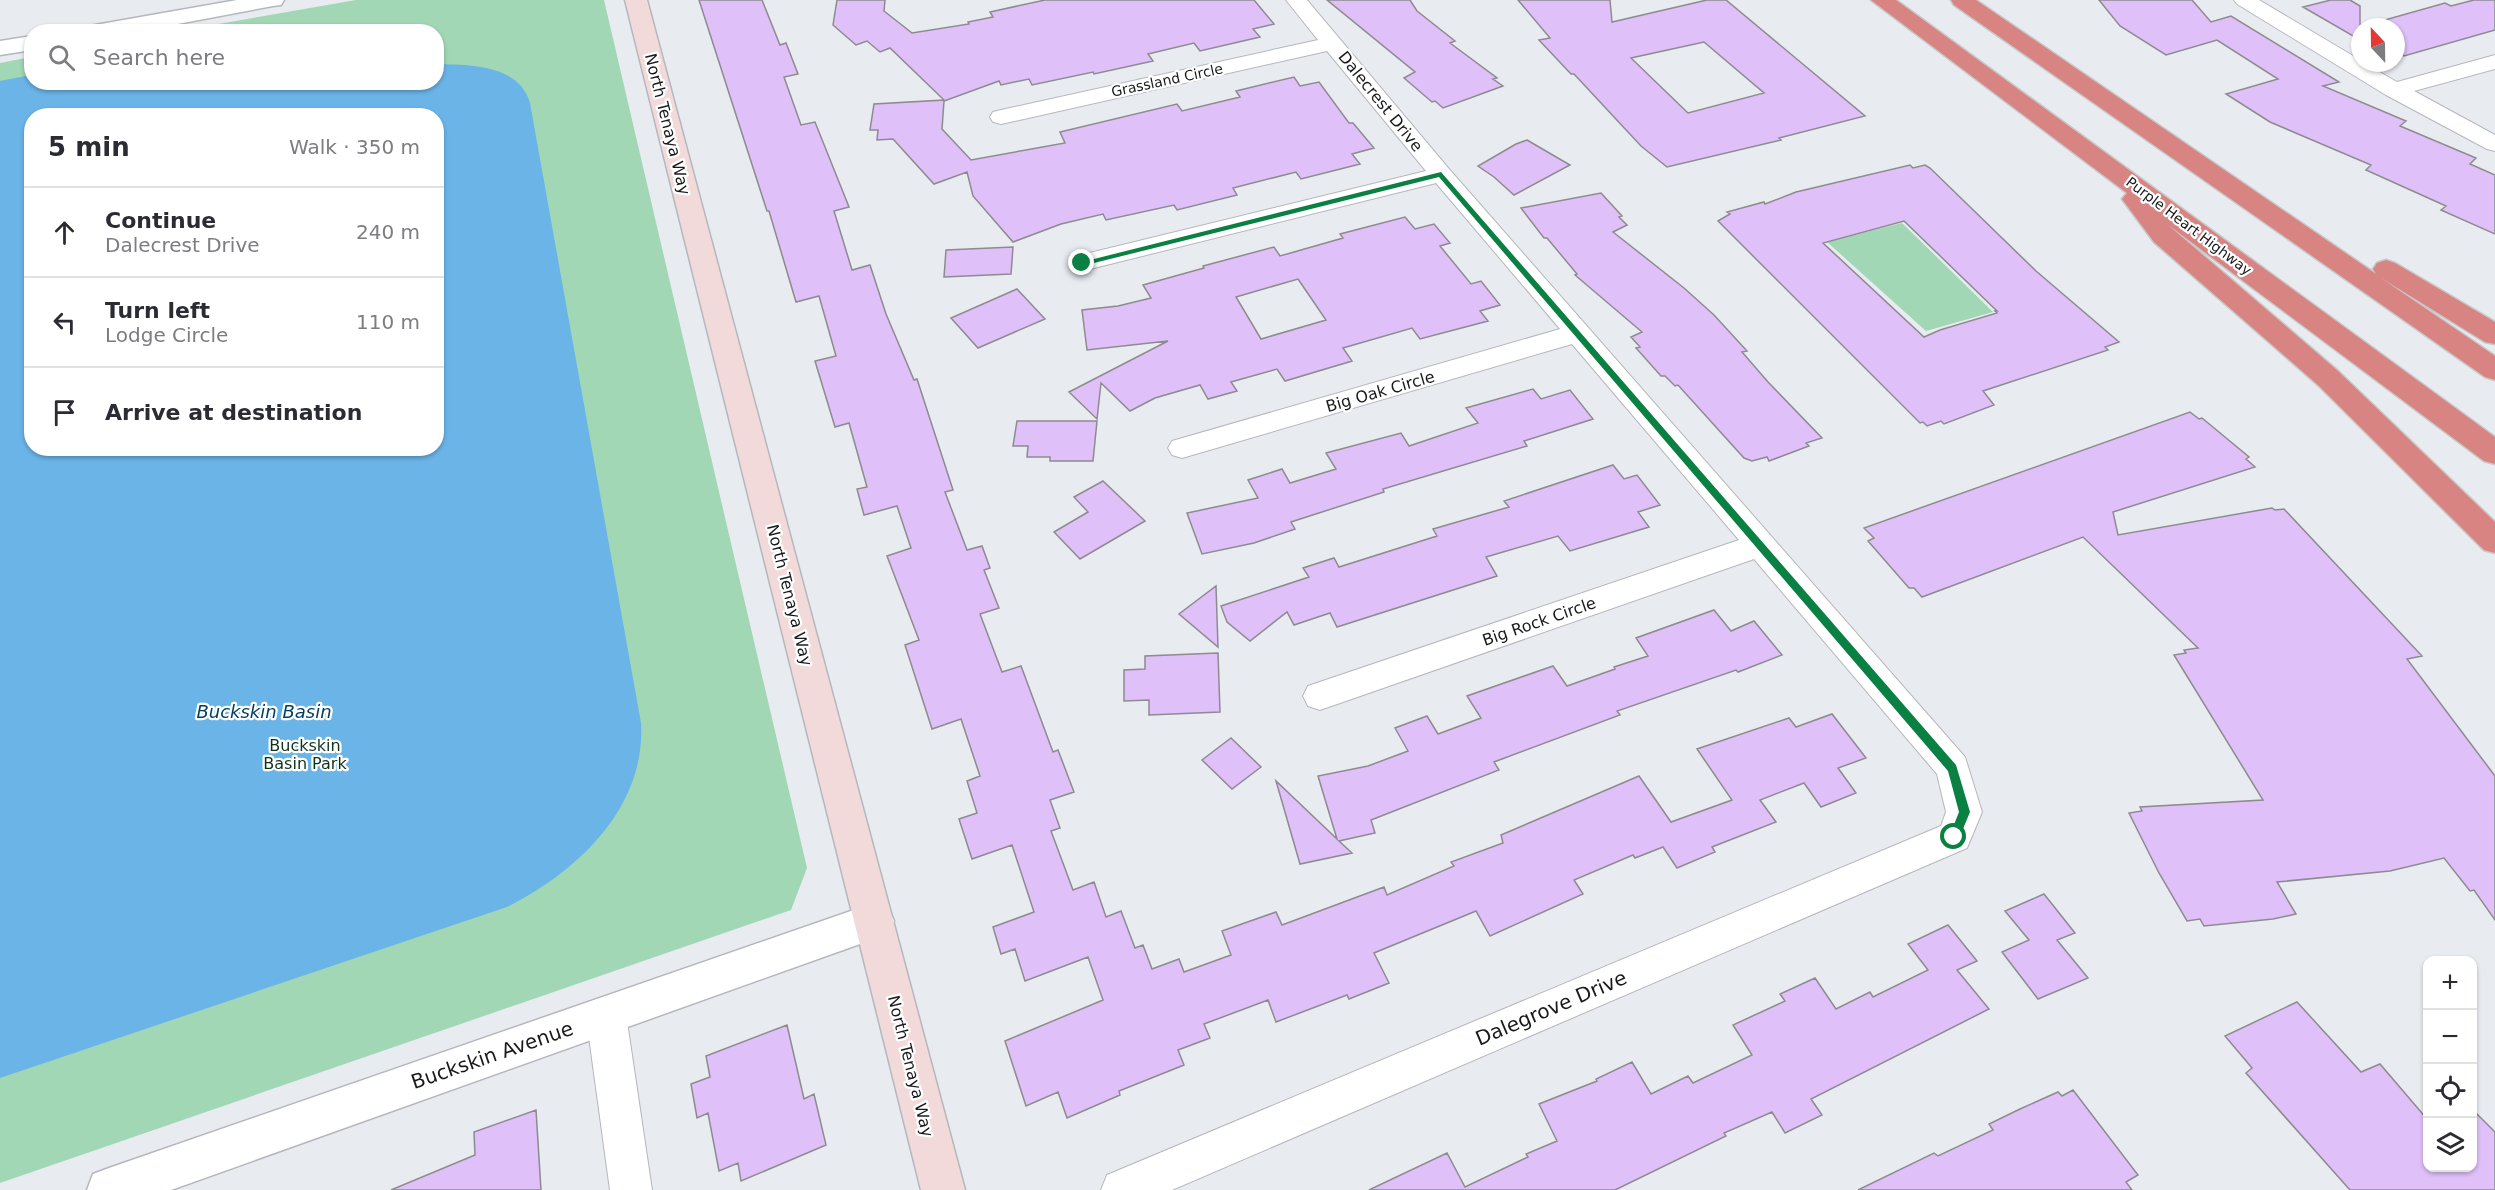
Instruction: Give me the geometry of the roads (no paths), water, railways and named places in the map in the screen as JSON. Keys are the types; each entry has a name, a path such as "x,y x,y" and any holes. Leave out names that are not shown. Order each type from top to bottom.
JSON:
{"highway":[{"name":"Purple Heart Highway","path":"1882,0 2495,453"},
{"path":"1962,0 2495,370"},
{"path":"2038,53 2495,335"},
{"path":"2117,173 2163,236 2328,378 2495,541"}],"main road":[{"name":"North Tenaya Way","path":"636,0 943,1190"}],"street":[{"path":"140,24 273,0"},
{"name":"Dalecrest Drive","path":"1296,0 1441,174 1953,768 1964,812"},
{"path":"2244,0 2394,90 2495,144"},
{"name":"Grassland Circle","path":"1001,117 1333,43"},
{"path":"0,48 24,44"},
{"path":"2394,90 2495,62"},
{"path":"1082,263 1441,174"},
{"name":"Big Oak Circle","path":"1182,448 1578,333"},
{"name":"Big Rock Circle","path":"1320,696 1759,545"},
{"name":"Dalegrove Drive","path":"1122,1190 1954,837 1964,812"},
{"name":"Buckskin Avenue","path":"109,1190 874,921"},
{"path":"606,1015 631,1190"}],"water":[{"name":"Buckskin Basin","path":"444,64 491,69 515,81 524,90 530,103 641,723 640,754 632,783 619,809 602,834 581,856 533,893 507,907 0,1078 0,81 24,76 24,90 444,90"}],"park label":[{"name":"Buckskin Basin Park","path":"305,754"}]}
